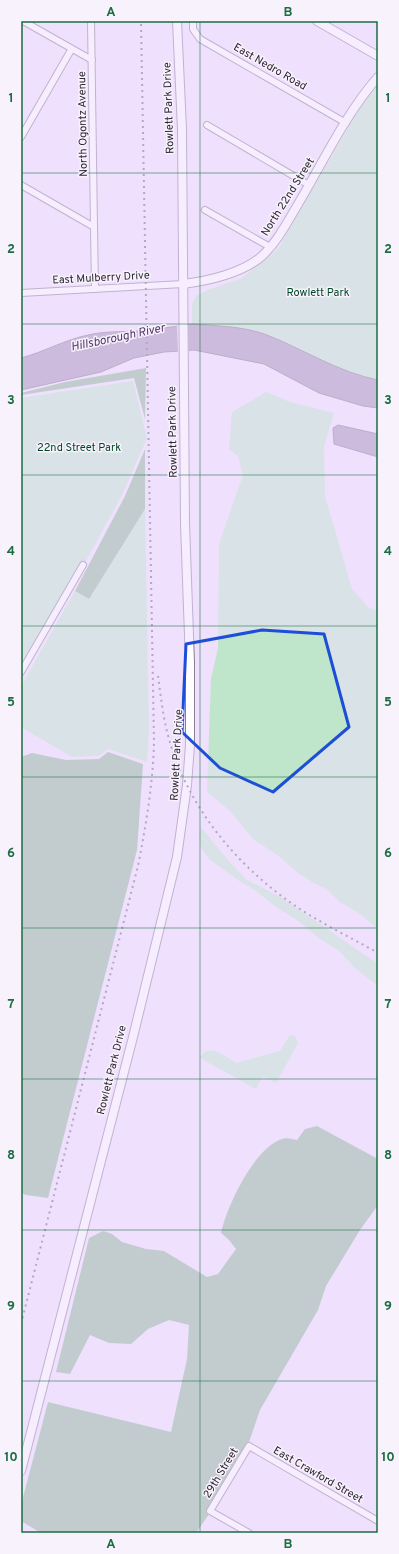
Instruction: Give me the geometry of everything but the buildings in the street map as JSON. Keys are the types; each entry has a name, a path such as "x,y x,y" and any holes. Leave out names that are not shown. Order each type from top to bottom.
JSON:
{"street":[{"path":"23,21 71,50 92,60"},
{"name":"North Ogontz Avenue","path":"91,21 95,289"},
{"name":"Rowlett Park Drive","path":"21,1471 133,1037 177,857 184,816 188,772 190,703 183,359 182,129 177,21"},
{"name":"East Nedro Road","path":"193,21 193,29 200,39 346,123"},
{"path":"317,21 378,56"},
{"path":"21,137 71,50"},
{"name":"North 22nd Street","path":"183,284 201,282 226,275 262,256 270,248 369,86 378,77"},
{"path":"207,125 309,185"},
{"path":"21,185 94,227"},
{"path":"205,210 270,248"},
{"name":"East Mulberry Drive","path":"21,293 183,284"},
{"path":"21,672 82,565"},
{"name":"29th Street","path":"249,1446 210,1511 249,1533"},
{"name":"East Crawford Street","path":"249,1446 378,1521"}],"highlighted area":[{"path":"262,630 324,634 349,727 273,792 220,768 182,732 186,644"}],"green space":[{"name":"Rowlett Park","path":"378,81 378,380 349,372 258,332 230,327 192,324 192,304 196,296 208,290 242,278 278,249 372,87"},
{"path":"146,368 145,419 134,378 21,395 21,393 65,382"},
{"name":"22nd Street Park","path":"133,381 147,438 122,495 21,680 21,398"},
{"path":"266,392 290,402 334,413 324,446 325,496 352,589 369,608 378,611 378,929 360,914 340,902 327,889 298,873 280,857 253,839 230,811 207,792 211,679 218,648 219,544 243,475 238,456 229,449 232,412"},
{"path":"145,449 145,509 89,599 75,591 125,496"},
{"path":"145,509 149,731 147,762 108,749 98,756 72,757 21,727 21,686 75,591 89,599"},
{"path":"108,752 143,764 137,850 48,1198 26,1195 21,1193 21,757 32,753 66,760 99,759"},
{"path":"201,827 226,858 247,880 282,898 378,964 378,986 356,969 339,951 319,938 297,920 276,907 255,890 238,880 209,859 201,848 199,836"},
{"path":"290,1035 295,1036 298,1043 276,1083 263,1076 256,1089 200,1058 203,1053 212,1051 217,1052 236,1063 280,1051"},
{"path":"317,1126 378,1159 378,1205 360,1230 326,1286 318,1310 260,1410 249,1442 206,1512 209,1514 196,1533 41,1533 21,1521 21,1505 48,1402 171,1432 187,1359 189,1325 169,1320 148,1329 131,1344 109,1343 90,1335 70,1374 56,1372 89,1238 103,1231 112,1234 122,1242 146,1249 164,1251 207,1277 218,1274 236,1249 221,1233 229,1208 243,1179 262,1154 272,1145 284,1138 297,1140 305,1129"}],"water":[{"name":"Hillsborough River","path":"192,324 230,327 258,332 349,372 378,380 378,408 363,406 319,393 264,364 194,350 164,352 134,358 101,372 21,390 21,358 79,337 94,334 137,331"},
{"path":"338,425 378,434 378,457 334,444 333,428"}],"pier":[{"path":"188,322 189,353 178,353 177,325"}],"railway":[{"path":"21,1324 138,866 151,789 154,742 141,21"},
{"path":"158,676 165,723 177,764 188,788 217,832 234,853 253,872 294,905 314,918 378,953"}]}
